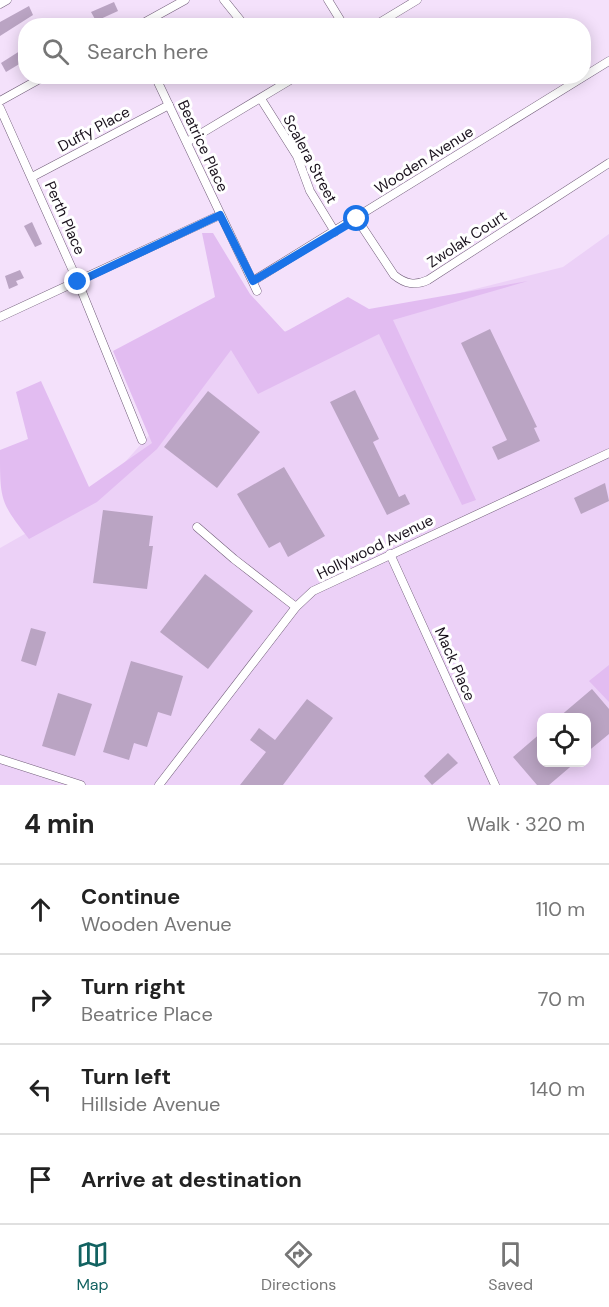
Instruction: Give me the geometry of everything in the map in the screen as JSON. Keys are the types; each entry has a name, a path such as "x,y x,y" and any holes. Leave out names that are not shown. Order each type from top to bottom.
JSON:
{"street":[{"path":"0,4 7,0"},
{"path":"152,18 185,0"},
{"path":"224,0 239,18"},
{"path":"327,0 339,18"},
{"path":"387,18 417,0"},
{"name":"Wooden Avenue","path":"591,72 609,61"},
{"path":"0,101 31,84"},
{"name":"Beatrice Place","path":"159,84 257,291"},
{"path":"187,142 261,99 279,84"},
{"name":"Wooden Avenue","path":"253,281 357,219 572,84"},
{"name":"Scalera Street","path":"261,99 297,156 310,191 335,232"},
{"name":"Duffy Place","path":"32,177 169,105"},
{"name":"Perth Place","path":"0,108 78,282 142,440"},
{"name":"Zwolak Court","path":"357,219 394,275 401,280 418,284 429,280 609,163"},
{"path":"0,316 220,215"},
{"name":"Hollywood Avenue","path":"159,785 296,606 313,591 609,453"},
{"path":"197,527 234,559 296,606"},
{"name":"Mack Place","path":"390,554 495,785"},
{"path":"0,759 81,785"}],"shaded area":[{"path":"202,233 213,233 250,294 285,332 348,297 369,309 528,281 393,320 476,500 462,505 379,334 258,394 231,350 157,449 97,502 29,539 7,508 0,480 0,450 28,439 16,392 41,381 89,487 152,443 113,351 215,297"},
{"path":"609,234 609,785 0,785 0,548 97,493 236,339 352,320 563,267"},
{"path":"609,665 609,702 589,681"}],"building":[{"path":"114,2 118,11 103,18 94,18 91,12"},
{"path":"29,6 33,15 28,18 18,18 18,25 0,36 0,22"},
{"path":"18,52 18,65 6,72 1,63"},
{"path":"32,222 42,244 35,247 24,226"},
{"path":"20,270 24,278 16,281 18,285 9,289 5,276"},
{"path":"490,329 537,427 534,428 540,441 498,460 492,447 507,440 461,343"},
{"path":"355,390 379,439 373,442 399,497 405,494 410,504 387,515 330,402"},
{"path":"208,391 260,432 217,488 164,447"},
{"path":"284,467 325,536 288,557 280,542 269,548 237,494"},
{"path":"605,483 609,501 581,514 574,498"},
{"path":"103,510 153,516 149,546 153,546 147,589 93,583"},
{"path":"205,574 253,611 208,669 160,632"},
{"path":"31,628 46,632 36,666 21,661"},
{"path":"131,661 183,676 171,716 158,712 147,747 134,743 129,760 103,752"},
{"path":"592,689 609,709 609,734 591,749 591,713 564,713"},
{"path":"58,693 92,704 75,756 42,746"},
{"path":"307,699 333,718 283,785 240,785 266,752 250,740 259,728 275,740"},
{"path":"537,736 537,767 570,767 549,785 537,785 513,757"},
{"path":"448,753 458,763 432,785 424,776"}],"route":[{"path":"78,282 220,215 253,281 357,219"}]}
